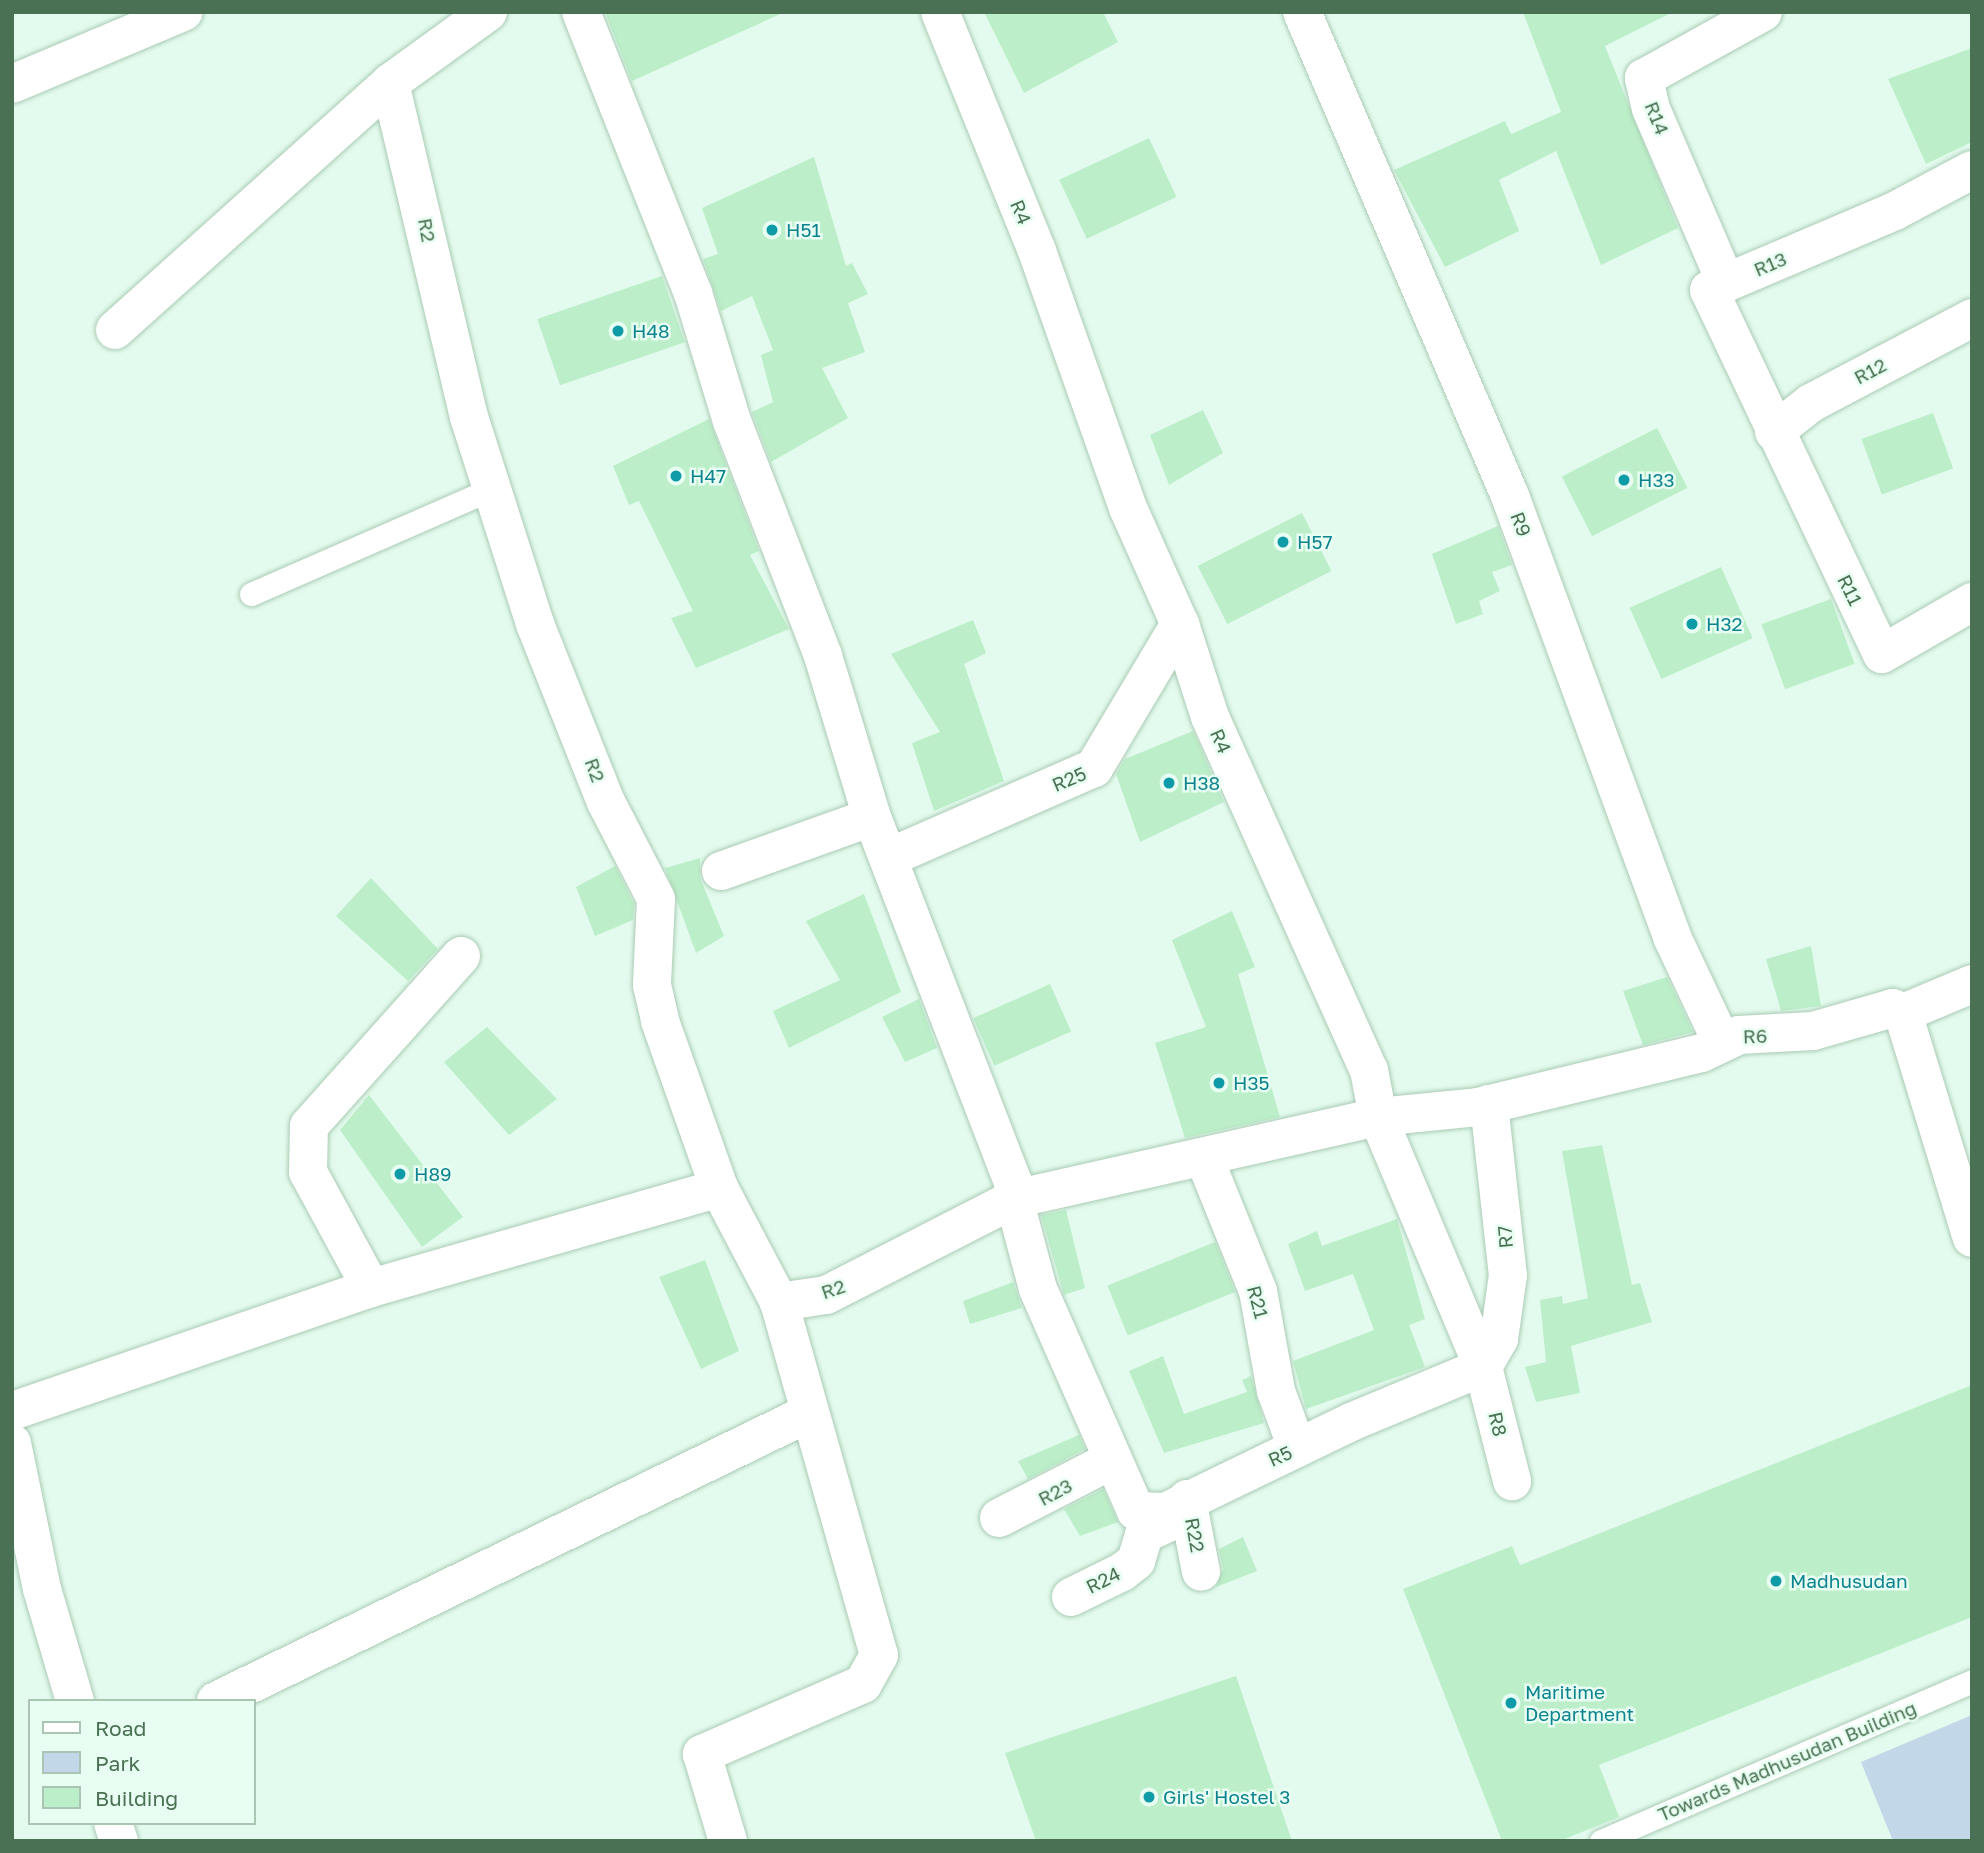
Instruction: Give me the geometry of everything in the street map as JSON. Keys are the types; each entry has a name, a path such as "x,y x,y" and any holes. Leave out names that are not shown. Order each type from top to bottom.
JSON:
{"street":[{"path":"12,84 183,12"},
{"path":"115,330 390,83 488,12"},
{"path":"581,12 693,293 732,421 822,656 872,817 890,857 1014,1199 1038,1289 1110,1461 1140,1522"},
{"name":"R4","path":"940,12 1037,251 1128,508 1180,624 1210,717 1369,1070 1378,1117"},
{"name":"R9","path":"1302,12 1510,496 1672,937 1721,1043"},
{"name":"R14","path":"1726,283 1651,109 1644,78 1763,12"},
{"name":"R2","path":"390,83 469,417 494,488 535,624 606,802 656,899 652,985 657,1009 719,1188 779,1303 826,1295 1014,1199"},
{"name":"R13","path":"1726,283 1895,211 1972,170"},
{"path":"1726,283 1709,290 1773,432"},
{"name":"R12","path":"1773,432 1811,403 1972,318"},
{"name":"R11","path":"1773,432 1882,654 1972,602"},
{"name":"R25","path":"890,857 1094,768 1180,624"},
{"path":"721,871 872,817"},
{"path":"371,1288 308,1172 309,1126 461,956"},
{"path":"1972,984 1903,1013 1972,1238"},
{"name":"R6","path":"1378,1117 1489,1104 1721,1043 1739,1035 1813,1031 1893,1008 1903,1013"},
{"name":"R7","path":"1483,1367 1499,1339 1508,1275 1489,1104"},
{"path":"1014,1199 1205,1160 1378,1117 1483,1367"},
{"name":"R21","path":"1205,1160 1258,1291 1276,1391 1297,1448"},
{"path":"12,1411 371,1288 719,1188"},
{"path":"728,1841 702,1754 863,1684 878,1666 779,1303"},
{"name":"R5","path":"1140,1522 1189,1506 1297,1448 1483,1367"},
{"name":"R8","path":"1483,1367 1512,1481"},
{"path":"220,1699 809,1413"},
{"path":"12,1443 42,1588 74,1699"},
{"name":"R23","path":"999,1518 1110,1461"},
{"name":"R22","path":"1189,1506 1201,1572"},
{"name":"R24","path":"1071,1597 1136,1561 1140,1522"}],"lane":[{"path":"251,594 494,488"},
{"name":"Towards Madhusudan Building","path":"1601,1841 1972,1681"}],"green space":[{"path":"1972,1715 1972,1841 1893,1841 1861,1762"}],"building":[{"path":"605,12 785,12 632,81"},
{"path":"984,12 1103,12 1118,42 1024,93"},
{"path":"1523,12 1673,12 1605,46 1678,228 1601,265 1556,151 1499,180 1519,231 1445,267 1394,170 1505,121 1511,134 1561,112"},
{"path":"1972,48 1972,142 1926,164 1888,79"},
{"path":"1149,138 1176,197 1087,239 1059,180"},
{"path":"814,157 846,266 852,263 868,294 848,303 865,352 822,368 848,418 771,462 752,412 773,402 761,355 773,350 752,296 721,311 703,259 718,254 702,208"},
{"name":"H48","path":"662,276 685,342 560,385 537,319"},
{"path":"1203,410 1223,453 1169,485 1150,435"},
{"path":"1933,413 1953,468 1882,494 1862,439"},
{"path":"709,419 759,551 750,555 789,629 696,668 671,618 693,611 639,501 629,505 613,466"},
{"name":"H33","path":"1657,428 1687,488 1592,536 1562,477"},
{"name":"H57","path":"1302,513 1332,571 1227,624 1198,566"},
{"path":"1498,526 1512,565 1492,572 1500,591 1479,601 1483,614 1456,624 1432,554"},
{"name":"H32","path":"1721,567 1753,638 1661,679 1630,608"},
{"path":"1831,599 1855,664 1785,689 1761,624"},
{"path":"973,620 986,653 964,664 1004,781 934,811 912,743 940,732 891,654"},
{"name":"H38","path":"1193,731 1224,802 1140,842 1116,774 1125,759"},
{"path":"700,858 700,878 724,936 696,953 665,868"},
{"path":"615,866 634,904 633,920 595,936 576,887"},
{"path":"371,878 438,949 408,981 336,916"},
{"path":"864,894 901,992 789,1048 773,1011 840,980 806,921"},
{"name":"H35","path":"1232,911 1255,967 1238,974 1280,1117 1185,1138 1155,1043 1206,1027 1172,940"},
{"path":"1811,946 1821,1006 1781,1011 1766,959"},
{"path":"1667,977 1693,1032 1643,1045 1623,991"},
{"path":"1050,984 1071,1032 994,1066 973,1018"},
{"path":"919,999 937,1048 905,1062 882,1017"},
{"path":"487,1027 557,1099 509,1135 444,1062"},
{"name":"H89","path":"369,1095 463,1217 422,1247 340,1130"},
{"path":"1602,1145 1632,1285 1640,1283 1652,1322 1571,1346 1580,1393 1536,1402 1525,1367 1546,1362 1540,1300 1562,1296 1563,1304 1588,1298 1562,1151"},
{"path":"1066,1210 1085,1288 1064,1295 1041,1215"},
{"path":"1397,1219 1425,1319 1409,1325 1425,1367 1306,1409 1293,1361 1374,1330 1353,1274 1305,1291 1288,1244 1317,1231 1322,1246"},
{"path":"1215,1242 1235,1292 1128,1336 1107,1285"},
{"path":"705,1260 739,1351 701,1369 659,1277"},
{"path":"1013,1282 1022,1308 970,1324 963,1301"},
{"path":"1163,1356 1184,1414 1247,1392 1242,1380 1251,1376 1264,1423 1164,1453 1129,1371"},
{"name":"Madhusudan","path":"1972,1385 1972,1617 1599,1765 1619,1817 1560,1841 1502,1841 1403,1589 1512,1546 1520,1565"},
{"path":"1079,1435 1085,1449 1028,1479 1018,1461"},
{"path":"1103,1489 1118,1522 1080,1536 1064,1509"},
{"path":"1243,1537 1257,1571 1216,1587 1223,1569 1219,1549"},
{"name":"Girls' Hostel 3","path":"1236,1676 1292,1841 1036,1841 1005,1753"}],"place":[{"name":"H51","path":"772,230"},
{"name":"H48","path":"618,331"},
{"name":"H47","path":"676,476"},
{"name":"H33","path":"1624,480"},
{"name":"H57","path":"1283,542"},
{"name":"H32","path":"1692,624"},
{"name":"H38","path":"1169,783"},
{"name":"H35","path":"1219,1083"},
{"name":"H89","path":"400,1174"},
{"name":"Madhusudan","path":"1776,1581"},
{"name":"Maritime Department","path":"1511,1703"},
{"name":"Girls' Hostel 3","path":"1149,1797"}]}
